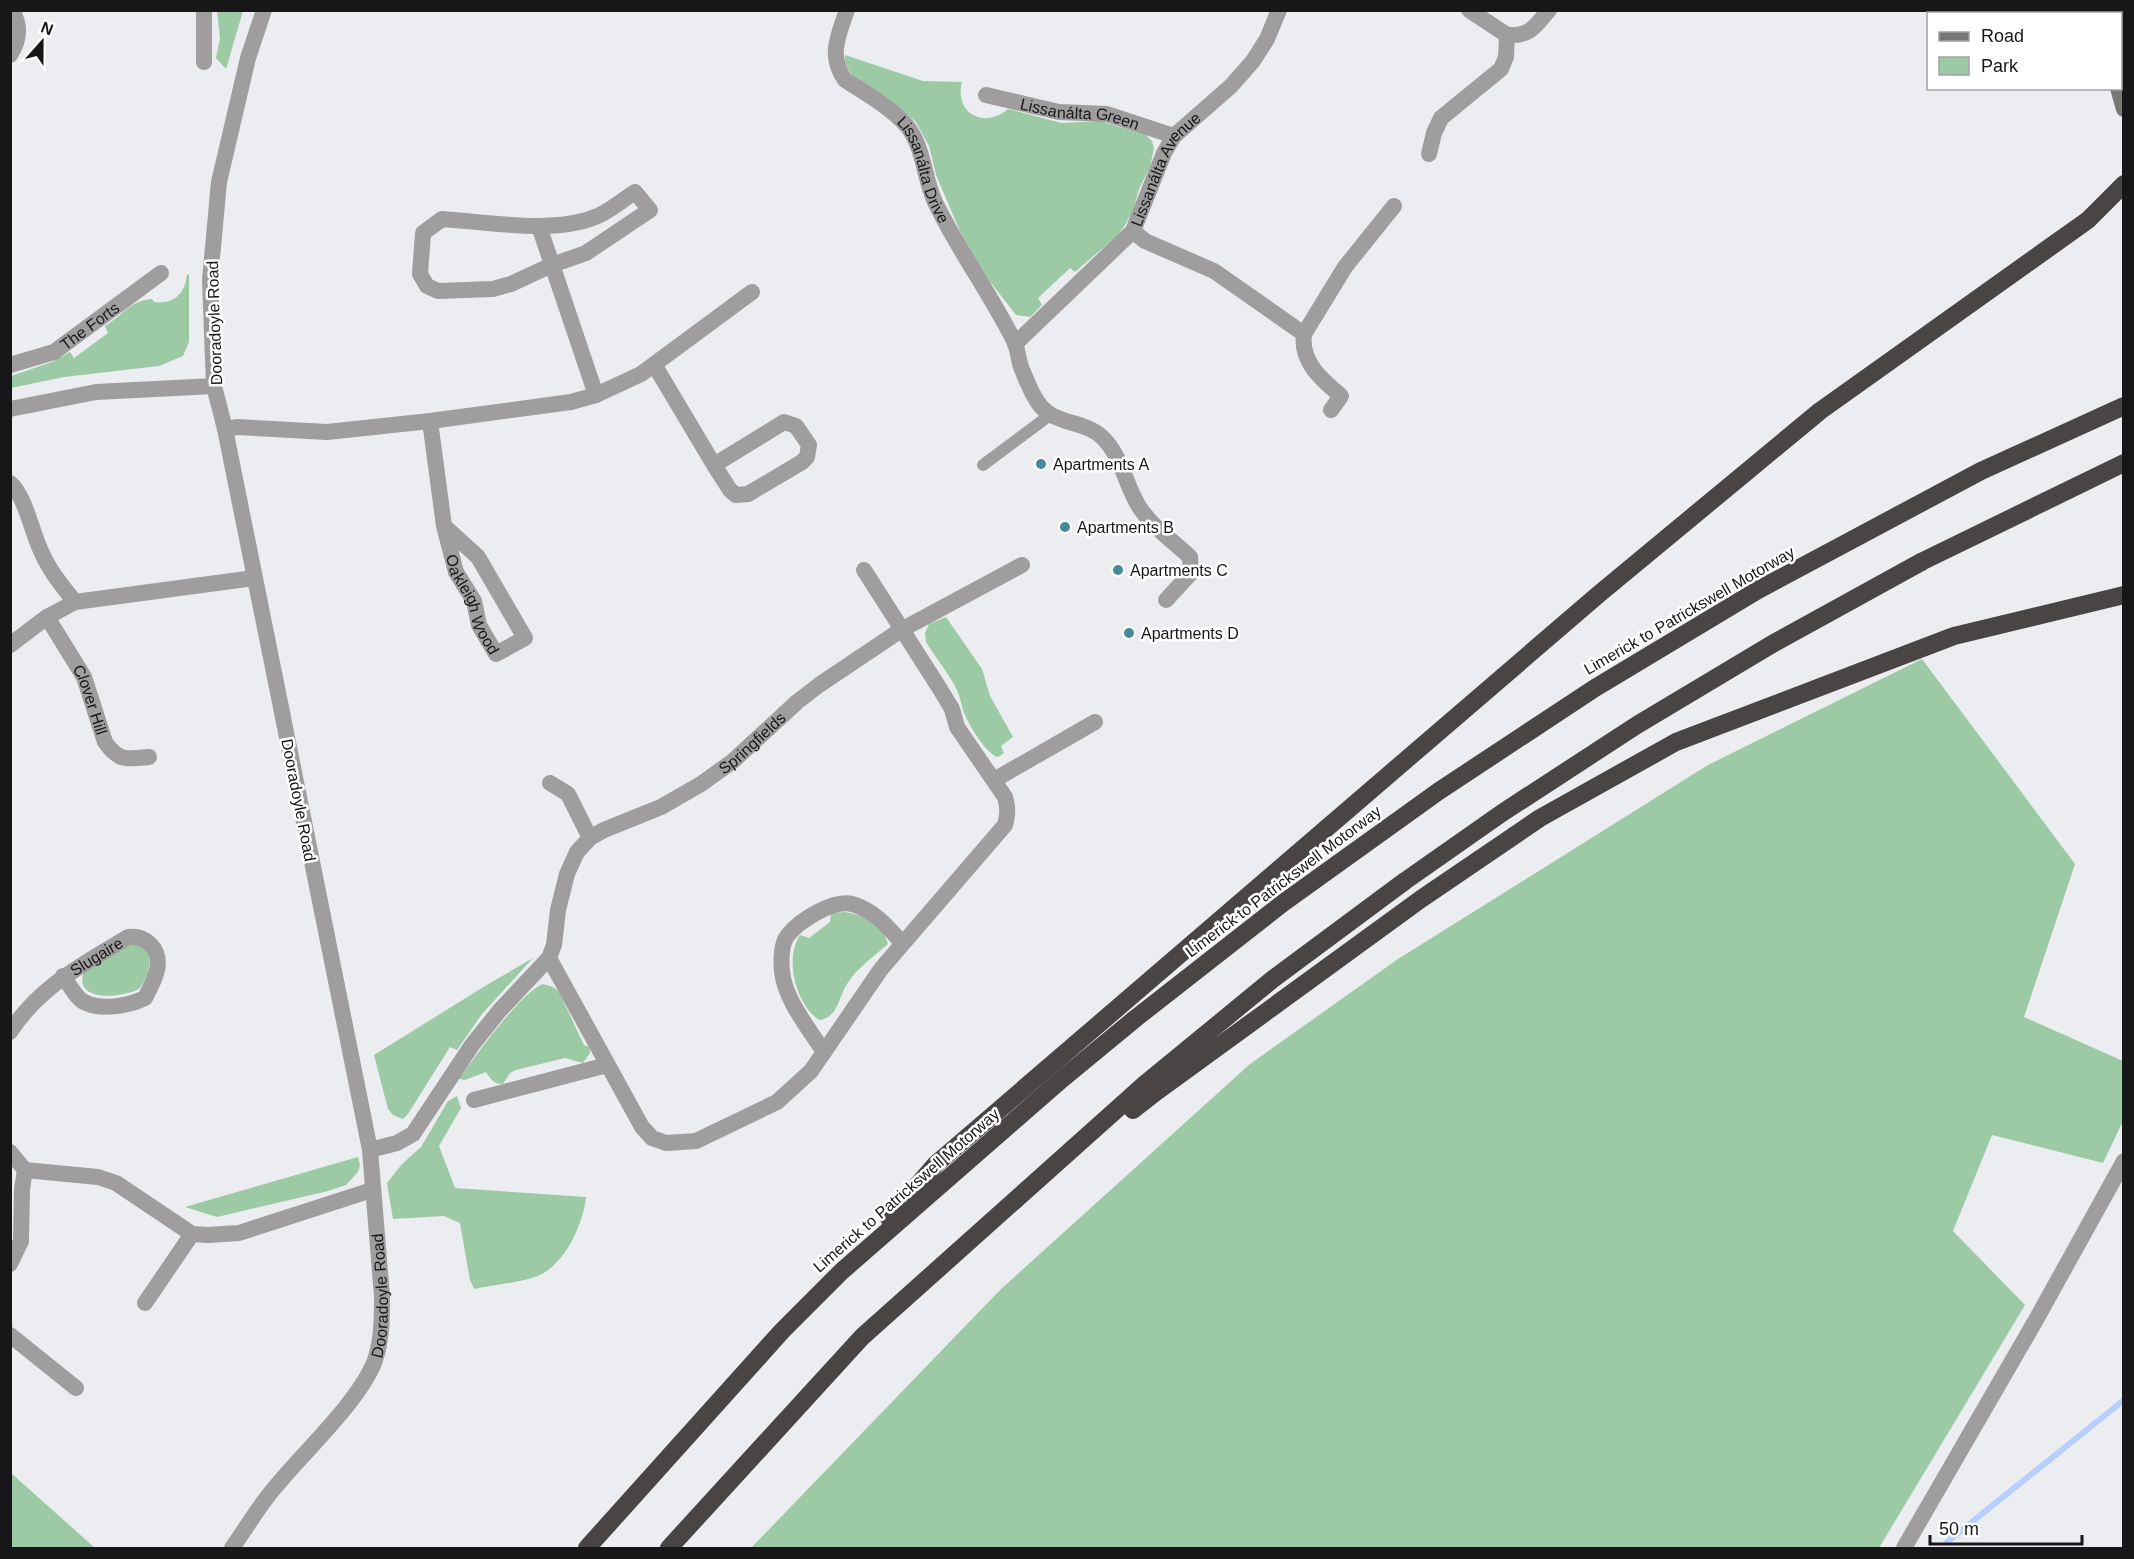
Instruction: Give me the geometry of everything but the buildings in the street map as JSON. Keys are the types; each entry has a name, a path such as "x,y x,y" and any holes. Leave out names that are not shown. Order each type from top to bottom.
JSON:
{"highway":[{"path":"842,1271 936,1164 1591,602 1820,411 2088,220 2124,184"},
{"name":"Limerick to Patrickswell Motorway","path":"587,1548 782,1331 842,1271 1054,1086 1136,1018 1283,903 1439,791 1595,688 1758,590 1981,471 2124,406"},
{"path":"669,1548 862,1337 1145,1084 1264,986 1405,881 1502,813 1637,725 1774,643 1923,561 2124,463"},
{"path":"929,1277 1156,1092 1420,899 1540,818 1677,742 1954,636 2124,595"}],"main road":[{"path":"2119,90 2124,109"}],"street":[{"path":"10,55 17,44 18,22 12,10"},
{"path":"204,10 204,62"},
{"name":"Dooradoyle Road","path":"232,1548 274,1488 356,1394 368,1375 375,1360 381,1329 382,1304 370,1150 225,429 214,386 210,280 219,182 248,58 264,10"},
{"name":"Lissanálta Drive","path":"847,10 835,44 834,53 839,71 845,80 899,118 911,132 936,204 963,256 1015,344 1032,393 1050,415"},
{"name":"Lissanálta Avenue","path":"1279,10 1270,34 1253,61 1231,86 1174,136 1164,153 1133,231 1145,241 1214,271 1304,334"},
{"path":"1469,10 1507,35 1530,32 1549,10"},
{"path":"1429,154 1434,133 1441,118 1501,69 1506,57 1507,35"},
{"name":"Lissanálta Green","path":"986,95 1059,112 1107,114 1174,136"},
{"path":"635,192 650,210 586,253 552,265 511,284 493,289 438,291 427,286 420,274 423,233 442,219 539,226 568,224 596,217 635,192"},
{"path":"1330,411 1341,396 1312,368 1302,342 1304,334 1345,267 1394,206"},
{"path":"539,226 596,395"},
{"path":"1015,344 1133,231"},
{"name":"The Forts","path":"10,365 54,352 161,273"},
{"path":"225,429 238,427 327,432 545,406 596,395 627,382 655,366 752,292"},
{"path":"655,366 714,465 730,490 736,495 744,496 802,462 807,457 809,445 796,426 784,422 714,465"},
{"path":"10,409 96,392 214,386"},
{"path":"1050,415 1088,428 1101,436 1117,459 1139,507 1190,557 1191,573 1166,600"},
{"name":"Oakleigh Wood","path":"430,421 444,526 456,572 474,602 479,625 496,654 525,638 478,557 444,526"},
{"path":"10,483 21,496 43,556 57,580 75,602"},
{"name":"Springfields","path":"549,958 554,945 558,910 567,874 577,852 590,838 661,807 701,784 733,761 814,688 901,630 1022,565"},
{"path":"370,1150 397,1143 413,1134 472,1045 500,1010 549,958 642,1127 652,1138 666,1143 696,1141 777,1102 811,1071 868,987 902,943 1005,825 1008,808 1005,797 957,727 952,709 864,570"},
{"path":"10,645 47,617 75,602 254,578"},
{"name":"Clover Hill","path":"47,617 84,677 105,741 111,750 118,757 126,759 149,757"},
{"path":"994,780 1095,722"},
{"path":"550,783 568,794 590,838"},
{"path":"824,1052 785,987 782,954 788,935 809,917 833,904 844,903 853,904 872,912 902,943"},
{"name":"Slugaire","path":"10,1032 37,998 63,976 128,938 136,936 150,943 156,952 158,961 154,979 145,998 120,1006 82,1002 63,976"},
{"path":"474,1100 607,1065"},
{"path":"10,1152 25,1170 98,1177 116,1183 192,1234 239,1233 372,1190"},
{"path":"1904,1548 2037,1318 2124,1161"},
{"path":"10,1264 21,1241 22,1189 25,1170"},
{"path":"145,1303 192,1234"},
{"path":"10,1335 76,1388"}],"lane":[{"path":"983,465 1050,415"}],"green space":[{"path":"217,11 243,11 226,69 216,58 220,38"},
{"path":"845,55 923,81 962,82 963,103 973,115 981,118 999,115 1008,109 1062,123 1101,121 1146,135 1152,141 1154,148 1150,167 1139,189 1133,211 1125,225 1118,235 1075,272 1070,268 1038,298 1042,305 1030,317 1016,315 981,270 959,229 936,175 929,146 916,122 851,74 845,63"},
{"path":"189,274 189,342 183,356 159,366 64,377 11,388 11,376 52,362 70,352 74,358 108,333 105,326 137,303 152,299 154,302 167,302 177,297 184,288"},
{"path":"946,617 982,669 990,696 1013,737 1001,746 1004,753 998,757 988,751 974,731 964,713 955,686 926,642 925,633 929,624"},
{"path":"1922,659 2075,864 2024,1017 2123,1061 2123,1121 2103,1163 1992,1135 1953,1231 2025,1305 1879,1548 751,1548 1001,1289 1250,1064 1398,959 1708,765"},
{"path":"845,912 859,915 872,922 882,931 888,944 855,973 830,1016 819,1020 804,1003 795,981 793,957 795,945 800,935 809,938 830,922 831,913"},
{"path":"132,942 142,944 149,961 146,978 139,989 111,996 92,993 85,989 82,981 84,971"},
{"path":"533,958 482,1014 457,1050 450,1047 408,1114 403,1119 393,1115 388,1109 374,1055"},
{"path":"543,984 559,992 584,1045 589,1047 590,1053 583,1063 565,1058 516,1070 510,1073 503,1084 495,1082 486,1072 465,1080 459,1079 511,1012 534,989"},
{"path":"457,1096 461,1108 439,1146 455,1188 586,1197 581,1220 563,1255 545,1272 535,1277 474,1289 470,1280 460,1223 444,1216 393,1219 387,1183 402,1164 421,1147 448,1101"},
{"path":"358,1157 360,1165 358,1172 346,1185 328,1191 217,1217 185,1207"},
{"path":"11,1473 95,1548 11,1548"}],"waterway":[{"path":"1947,1542 2124,1400"}],"place":[{"name":"Apartments A","path":"1041,464"},
{"name":"Apartments B","path":"1065,527"},
{"name":"Apartments C","path":"1118,570"},
{"name":"Apartments D","path":"1129,633"}]}
